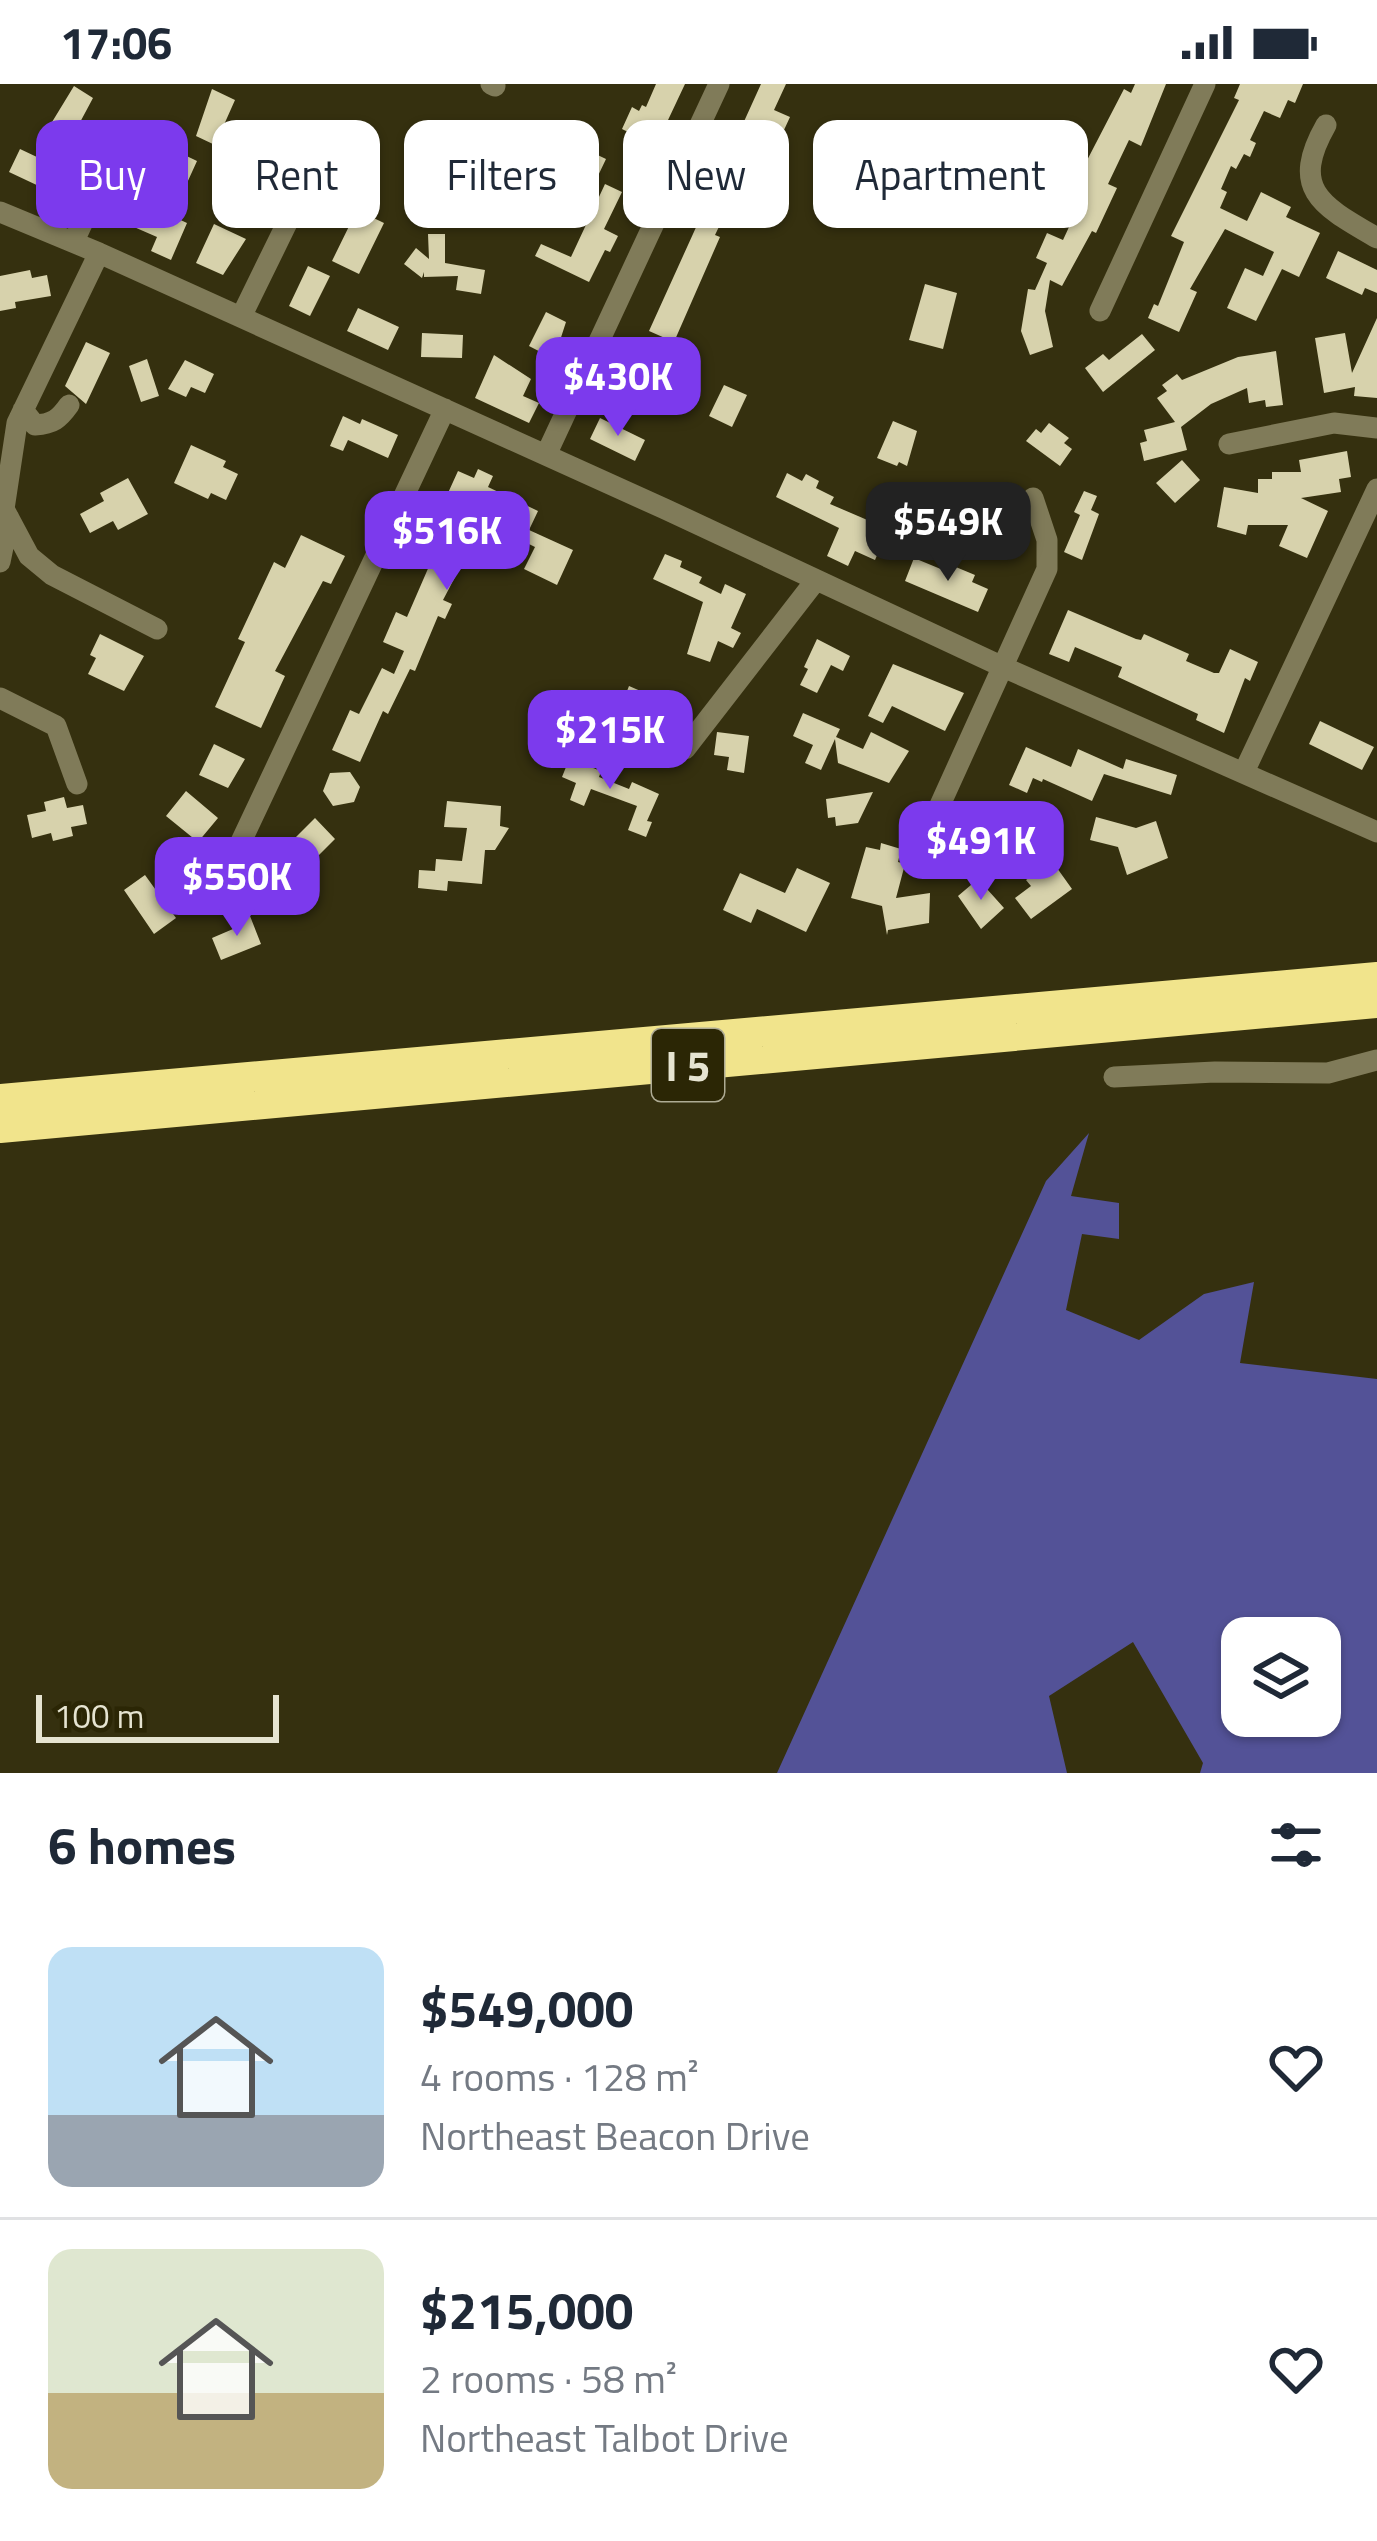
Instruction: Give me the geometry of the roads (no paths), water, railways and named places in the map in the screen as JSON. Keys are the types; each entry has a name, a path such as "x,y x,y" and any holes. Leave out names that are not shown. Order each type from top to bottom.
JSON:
{"highway":[{"name":"I 5","path":"0,1099 1377,977"},
{"name":"I 5","path":"0,1128 1377,1003"}],"street":[{"path":"546,455 719,84"},
{"path":"1100,311 1205,84"},
{"path":"1326,125 1312,149 1311,190 1338,215 1377,238"},
{"path":"0,212 1377,832"},
{"path":"74,242 80,228"},
{"path":"241,317 285,228"},
{"path":"99,253 23,410 7,470 4,509 29,556 52,575 157,629"},
{"path":"23,410 35,425 49,424 68,405"},
{"path":"222,882 445,409"},
{"path":"1229,443 1334,423 1377,428"},
{"path":"1244,772 1377,489"},
{"path":"940,805 1047,569 1047,540 1033,498"},
{"path":"0,562 9,518"},
{"path":"685,749 816,580"},
{"path":"0,698 56,726 77,784"},
{"path":"1114,1077 1328,1073 1377,1060"}]}
